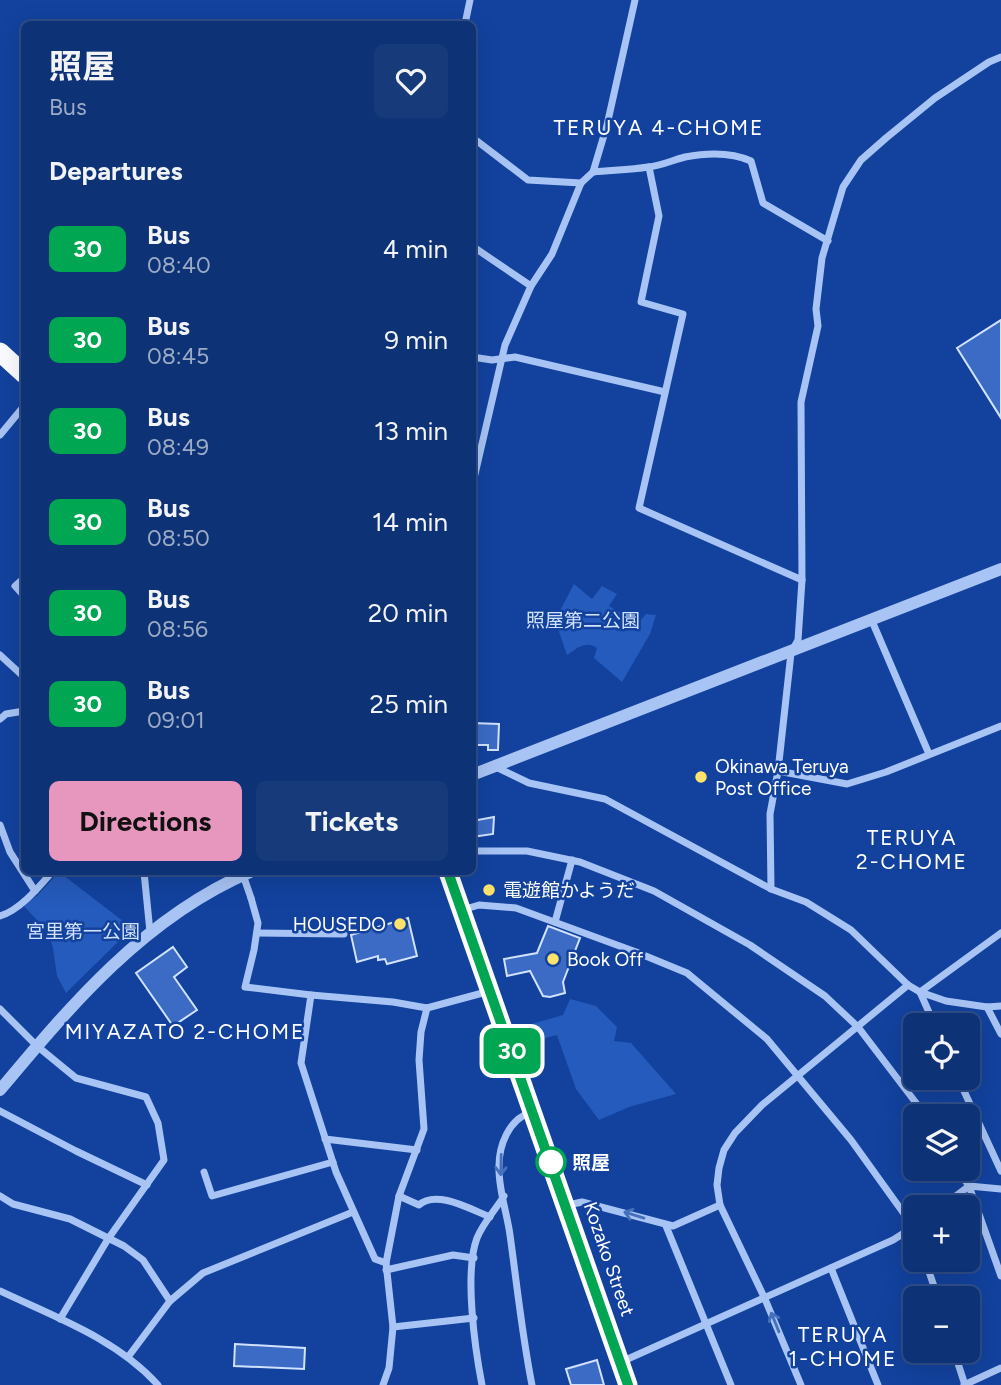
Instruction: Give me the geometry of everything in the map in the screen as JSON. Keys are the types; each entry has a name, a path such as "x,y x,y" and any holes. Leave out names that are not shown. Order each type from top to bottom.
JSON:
{"highway":[{"path":"0,352 21,370"},
{"name":"Kozako Street","path":"449,875 628,1385"}],"street":[{"path":"466,21 470,0"},
{"path":"476,470 505,345 531,286 552,254 581,183 593,172 607,125 635,0"},
{"path":"771,889 770,814 778,771 792,653 798,640 802,580 801,402 818,326 816,309 822,258 843,187 861,160 935,98 1001,57"},
{"path":"477,141 528,180 581,183"},
{"path":"593,172 649,167 687,157 717,154 742,157 751,161 763,203 828,241"},
{"path":"649,167 659,216 641,302 684,314 639,508 802,580"},
{"path":"476,249 531,286"},
{"path":"476,358 492,360 515,356 665,392"},
{"path":"0,435 21,410"},
{"path":"476,773 792,653 1001,569"},
{"path":"872,621 929,754"},
{"path":"0,655 21,674"},
{"path":"0,719 6,714 21,712"},
{"path":"778,771 847,784 886,772 1001,726"},
{"path":"494,766 529,783 604,799 771,889 806,902 851,930 908,985 920,992 946,1001 987,1007 1001,1006"},
{"path":"0,825 10,852 21,869"},
{"path":"476,851 527,851 572,860 654,891 750,945 825,996 858,1027 917,1104"},
{"path":"555,922 572,860"},
{"path":"25,875 35,891"},
{"path":"0,916 6,915 35,891 49,875"},
{"path":"144,875 149,932"},
{"path":"0,1090 81,996 149,932 188,904 244,875"},
{"path":"244,875 258,923 245,987 427,1008 491,991"},
{"path":"461,910 479,905 516,908 687,973 767,1039 852,1140 903,1210"},
{"path":"257,933 344,934"},
{"path":"920,992 1001,933"},
{"path":"801,1385 720,1202 717,1185 719,1168 724,1150 735,1133 762,1105 908,985"},
{"path":"920,992 929,1013"},
{"path":"312,995 301,1063 333,1162 375,1259 386,1267 453,1255 474,1258"},
{"path":"987,1007 1001,1034"},
{"path":"383,1385 389,1368 393,1327 386,1267 399,1195 424,1129 419,1060 421,1032 427,1008"},
{"path":"0,1009 37,1046 76,1078 146,1097 158,1123 164,1160 107,1239 60,1319"},
{"path":"964,1090 1001,1171"},
{"path":"0,1111 147,1185"},
{"path":"531,1385 499,1166 503,1142 518,1117 533,1112"},
{"path":"326,1139 417,1150"},
{"path":"204,1172 212,1196 333,1162"},
{"path":"965,1181 1001,1276"},
{"path":"957,1195 969,1186 1001,1189"},
{"path":"399,1195 419,1205 423,1200 441,1199 490,1217"},
{"path":"0,1196 13,1204 70,1220 124,1246 143,1260 170,1301"},
{"path":"482,1385 474,1343 474,1258 477,1238 504,1196"},
{"path":"566,1206 582,1202 673,1226 720,1202"},
{"path":"128,1357 170,1301 202,1273 353,1212"},
{"path":"666,1226 731,1385"},
{"path":"620,1362 765,1299 903,1234"},
{"path":"831,1268 878,1385"},
{"path":"0,1291 110,1345 128,1357 158,1385"},
{"path":"393,1327 474,1318"},
{"path":"958,1363 965,1385 1001,1368"}],"green space":[{"name":"照屋第二公園","path":"574,584 592,599 602,586 617,594 609,606 629,618 636,626 646,614 656,615 650,634 622,682 594,658 597,648 593,646 582,646 567,655 555,620"},
{"name":"宮里第一公園","path":"56,875 63,875 132,928 66,993 57,976 48,932 23,905 37,896"},
{"path":"570,999 596,1006 617,1027 614,1041 631,1043 676,1094 629,1107 599,1120 576,1089 557,1035 529,1042 525,1026 563,1015"}],"building":[{"path":"1001,320 1001,418 957,348"},
{"path":"476,723 499,724 498,750 488,750 488,745 476,745"},
{"path":"494,817 493,834 476,836 476,820"},
{"path":"408,918 417,956 387,964 385,959 378,960 378,956 357,962 351,935"},
{"path":"548,926 580,938 563,982 565,993 550,997 543,996 530,971 507,976 504,959 537,953"},
{"path":"173,947 187,967 174,977 197,1010 173,1026 136,973"},
{"path":"235,1344 305,1348 304,1369 234,1366"},
{"path":"597,1360 604,1385 571,1385 566,1369"}],"bus line":[{"name":"30","path":"449,875 628,1385"}],"place":[{"name":"Okinawa Teruya Post Office","path":"701,777"},
{"name":"電遊館かようだ","path":"489,890"},
{"name":"HOUSEDO","path":"400,924"},
{"name":"Book Off","path":"553,959"},
{"name":"照屋","path":"551,1162"}],"district":[{"name":"TERUYA 4-CHOME","path":"659,127"},
{"name":"TERUYA 2-CHOME","path":"912,849"},
{"name":"MIYAZATO 2-CHOME","path":"185,1031"},
{"name":"TERUYA 1-CHOME","path":"843,1346"}]}
